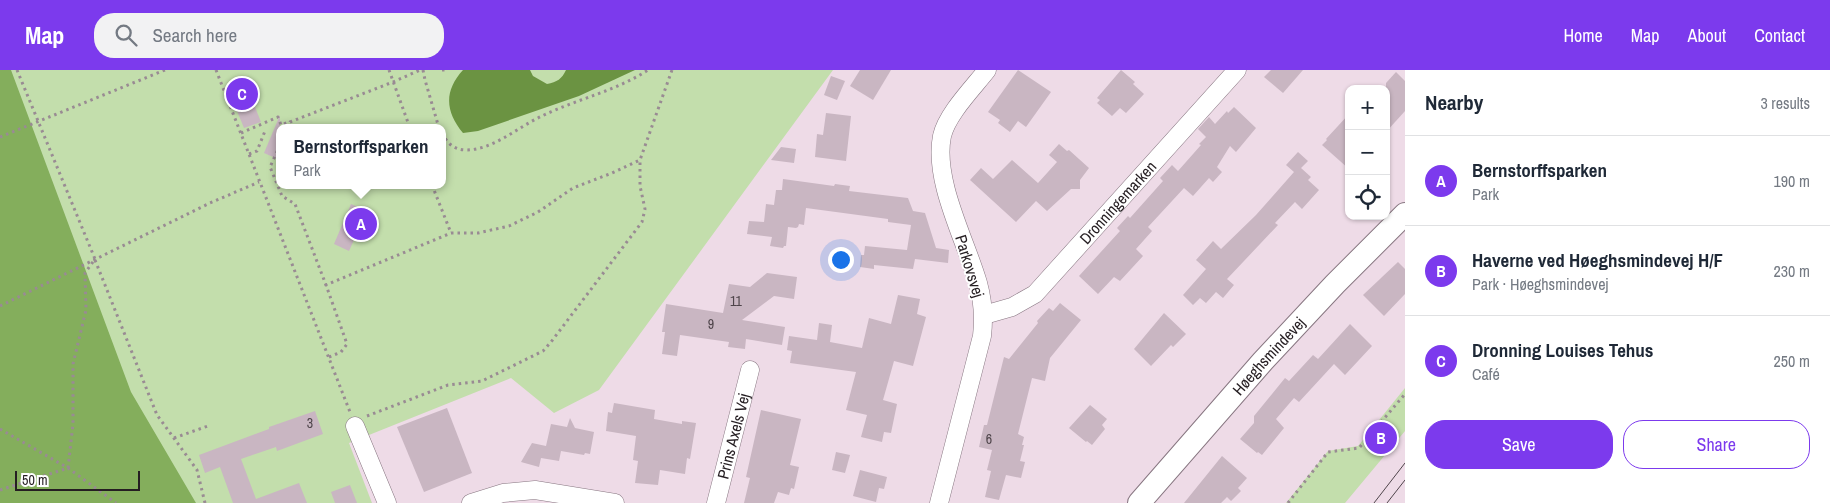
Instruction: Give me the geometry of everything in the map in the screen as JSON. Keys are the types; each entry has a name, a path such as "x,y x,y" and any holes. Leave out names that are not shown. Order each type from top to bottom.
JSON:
{"street":[{"name":"Parkovsvej","path":"939,503 982,336 984,315 979,285 946,188 941,157 942,136 948,123 987,70"},
{"name":"Dronningemarken","path":"984,315 1012,306 1035,294 1236,70"},
{"name":"Høeghsmindevej","path":"1139,503 1262,361 1405,214"},
{"name":"Prins Axels Vej","path":"716,503 750,370"},
{"path":"354,424 387,503"},
{"path":"471,503 503,493 535,490 615,503"}],"path":[{"path":"17,70 157,415 197,470 205,503"},
{"path":"0,137 165,70"},
{"path":"216,70 354,424 448,384 482,380 542,351 552,342 642,222 645,209 640,186 640,160 672,70"},
{"path":"389,70 409,124"},
{"path":"284,124 422,70 439,124"},
{"path":"446,140 454,148 465,150 491,144 542,115 632,80 648,70"},
{"path":"241,133 278,117 281,124"},
{"path":"249,154 257,151 265,131"},
{"path":"276,153 270,167 276,182"},
{"path":"326,285 451,233 478,233 509,226 538,212 573,188 640,160"},
{"path":"0,306 210,203 259,182"},
{"path":"279,189 282,196 295,204 347,344 341,352 329,357"},
{"path":"434,189 451,233"},
{"path":"68,468 73,424 73,364 86,310 85,273 95,259"},
{"path":"1288,503 1328,452 1359,448 1405,394"},
{"path":"174,438 208,426"},
{"path":"0,429 68,468 116,503"},
{"path":"0,490 68,468"}],"shaded area":[{"path":"0,70 833,70 599,390 554,413 511,378 349,443 372,503 0,503"},
{"path":"0,70 11,70 131,392 196,503 0,503"},
{"path":"463,70 530,70 533,76 547,84 559,80 566,70 635,70 579,96 478,131 463,133 453,117 449,101 452,86"},
{"path":"1405,388 1405,431 1345,503 1286,503 1328,451 1358,446"}],"building":[{"path":"860,70 891,70 873,100 850,86"},
{"path":"1018,70 1051,92 1026,127 1018,121 1010,132 998,123 1000,120 988,112"},
{"path":"1121,70 1135,82 1133,84 1144,94 1126,113 1120,108 1112,116 1097,103 1100,100 1097,98"},
{"path":"1271,70 1303,70 1283,93 1264,77"},
{"path":"1396,72 1405,81 1405,111 1390,128 1390,85 1386,85"},
{"path":"831,76 845,81 837,100 824,95"},
{"path":"245,82 261,122 244,128 228,89"},
{"path":"1234,107 1256,128 1236,152 1230,146 1217,167 1222,172 1213,182 1209,178 1193,196 1184,188 1148,227 1152,231 1136,249 1143,256 1120,281 1114,277 1098,294 1079,276 1120,231 1117,228 1128,216 1130,218 1163,181 1160,178 1172,165 1178,171 1201,145 1199,144 1206,137 1198,129 1209,117 1215,124 1227,111 1228,113"},
{"path":"826,113 851,116 846,161 815,157 817,134 823,135"},
{"path":"280,115 280,124 276,124"},
{"path":"1345,118 1345,165 1322,145"},
{"path":"276,124 276,158 264,153"},
{"path":"1059,144 1067,151 1069,150 1089,168 1080,180 1080,189 1071,189 1047,211 1036,201 1016,222 970,180 981,168 993,179 1012,160 1038,183 1057,162 1049,155"},
{"path":"781,147 796,149 794,163 771,160"},
{"path":"1298,152 1308,161 1301,168 1311,177 1308,180 1319,190 1302,209 1295,202 1275,223 1278,225 1227,279 1234,285 1223,298 1216,292 1206,303 1200,298 1193,305 1183,295 1206,269 1196,260 1213,241 1221,249 1256,215 1294,172 1286,165"},
{"path":"783,179 834,186 835,184 850,186 849,191 908,198 913,211 925,213 936,248 949,250 948,263 915,259 913,269 874,265 874,269 860,267 861,255 864,255 865,246 907,250 911,225 888,222 888,219 806,208 804,225 799,224 796,228 788,227 786,246 783,248 770,246 772,237 747,234 749,221 764,222 766,204 774,205 776,190 782,190"},
{"path":"351,204 367,211 349,251 334,244"},
{"path":"1398,262 1405,269 1405,294 1384,316 1363,295"},
{"path":"767,273 797,277 794,299 774,296 742,320 785,327 782,345 746,339 745,349 728,347 729,342 680,335 677,356 662,354 665,332 662,332 666,304 723,313 729,284 750,287"},
{"path":"898,295 920,299 917,314 926,317 913,366 894,361 883,400 897,404 891,433 884,432 882,442 861,437 867,415 846,410 856,372 790,363 792,351 787,350 789,336 817,340 819,323 832,325 830,342 862,348 869,318 891,324"},
{"path":"1060,303 1081,320 1050,358 1045,381 1032,378 1018,434 1024,437 1020,461 1025,462 1021,478 1006,475 999,500 985,497 991,471 987,470 992,450 979,447 984,425 987,425 1004,357 1009,359 1038,323 1037,321 1049,308 1053,311"},
{"path":"1164,313 1186,334 1173,347 1171,345 1151,366 1134,349"},
{"path":"1350,324 1372,346 1345,375 1334,364 1299,402 1294,398 1276,419 1284,428 1262,455 1240,439 1254,423 1254,416 1285,378 1289,381 1313,355 1318,359"},
{"path":"614,403 655,410 654,419 682,424 682,421 696,423 690,459 687,458 685,474 660,470 658,485 635,483 638,461 633,460 636,436 606,431 608,412 612,413"},
{"path":"1090,405 1107,419 1102,425 1105,429 1092,445 1069,428"},
{"path":"447,408 472,473 424,492 397,427"},
{"path":"761,410 801,419 790,465 799,467 794,489 791,488 789,495 778,492 774,503 744,503 750,478 746,477"},
{"path":"315,411 323,434 277,451 276,447 241,459 256,499 299,483 307,503 233,503 220,467 205,473 199,455"},
{"path":"570,418 575,428 594,432 590,454 585,453 584,455 561,451 559,461 541,458 539,467 521,462 532,443 546,446 551,424 567,427"},
{"path":"836,452 850,455 845,473 832,470"},
{"path":"1222,456 1247,478 1238,488 1241,491 1231,501 1227,497 1221,503 1184,503"},
{"path":"860,470 887,477 884,489 879,488 876,502 853,496"},
{"path":"350,485 357,503 335,503 331,492"}],"tram line":[{"path":"1374,503 1405,463"},
{"path":"1387,503 1405,480"}],"place":[{"name":"Dronning Louises Tehus","path":"242,94"},
{"name":"Bernstorffsparken","path":"361,224"},
{"name":"Haverne ved Høeghsmindevej H/F","path":"1381,438"}]}
